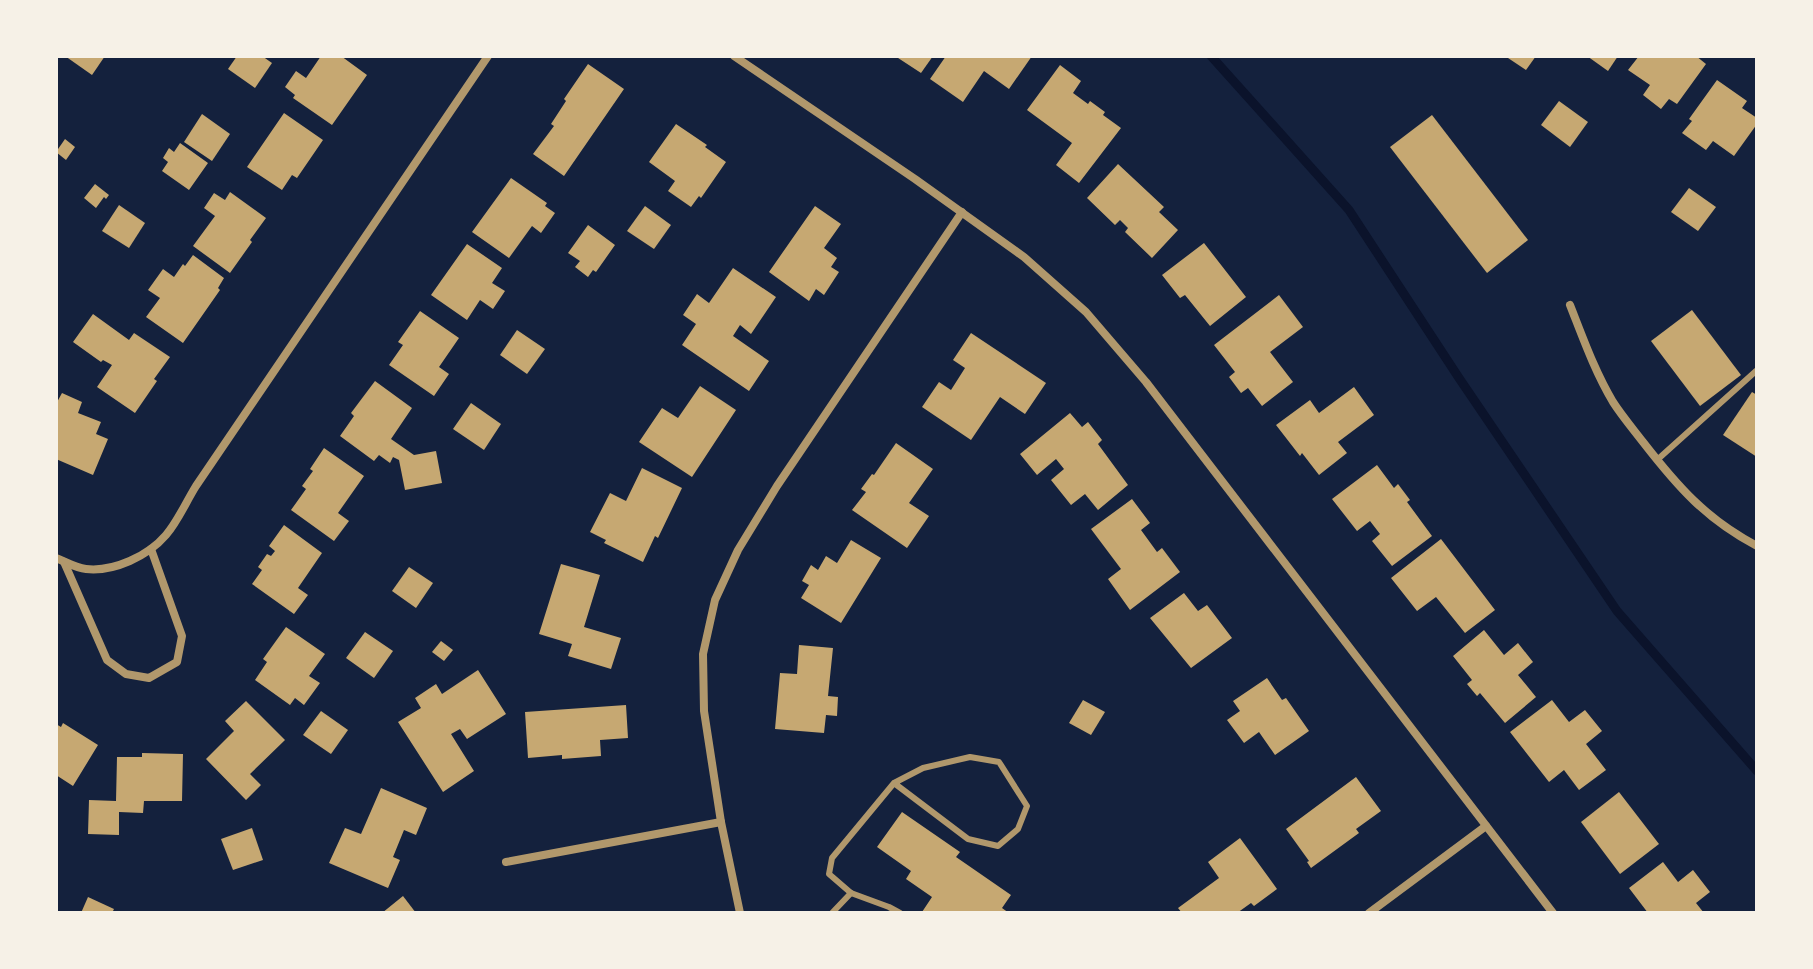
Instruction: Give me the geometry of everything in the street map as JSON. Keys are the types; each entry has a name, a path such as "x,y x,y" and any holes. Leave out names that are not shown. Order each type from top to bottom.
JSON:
{"street":[{"path":"60,560 82,569 102,570 130,561 151,549 167,533 488,56"},
{"path":"734,56 1024,257 1086,312 1146,382 1553,913"},
{"path":"740,913 721,822 704,711 703,654 715,600 738,550 777,486 962,212"},
{"path":"1570,305 1613,402 1671,479 1718,522 1757,545"},
{"path":"60,560 107,660 126,674 149,678 177,662 182,636 151,549"},
{"path":"506,862 721,822"},
{"path":"1369,913 1486,826"}],"lane":[{"path":"1657,460 1756,372"},
{"path":"894,783 968,839 998,846 1018,829 1027,806 999,762 970,757 923,768 894,783 832,858 829,874 851,893 900,913"},
{"path":"832,913 851,893"}],"building":[{"path":"65,56 105,56 92,75"},
{"path":"237,56 262,56 272,63 255,88 228,69"},
{"path":"321,56 341,56 367,75 332,125 293,98 295,95 285,87 296,71 306,78"},
{"path":"895,56 933,56 921,73"},
{"path":"946,56 1032,56 1009,89 984,71 963,102 930,79"},
{"path":"1505,56 1536,56 1526,70"},
{"path":"1587,56 1618,56 1608,71"},
{"path":"1639,56 1696,56 1706,64 1677,104 1669,99 1661,109 1643,95 1650,85 1628,70"},
{"path":"588,64 624,89 564,176 533,154 554,126 551,124 566,101 564,99"},
{"path":"1060,65 1081,81 1073,93 1088,104 1090,101 1121,128 1079,183 1056,165 1072,143 1027,110"},
{"path":"1717,80 1747,101 1742,108 1757,118 1757,124 1734,156 1713,141 1706,150 1682,133"},
{"path":"1559,101 1588,122 1570,147 1541,125"},
{"path":"284,113 323,140 297,178 292,175 282,190 247,167"},
{"path":"202,114 230,134 212,161 184,142"},
{"path":"1432,115 1528,240 1487,273 1390,147"},
{"path":"676,124 726,162 691,207 668,191 675,181 649,162"},
{"path":"65,139 75,147 66,160 56,152"},
{"path":"180,143 208,163 189,190 162,171 168,162 163,158 169,148 174,152"},
{"path":"1118,164 1164,207 1159,212 1178,230 1152,258 1125,232 1128,228 1120,220 1115,225 1087,198"},
{"path":"511,178 547,203 545,206 555,213 541,233 532,226 509,258 472,232"},
{"path":"95,184 109,195 96,208 84,198"},
{"path":"1689,188 1716,207 1698,231 1671,212"},
{"path":"230,192 266,218 230,273 193,246 215,216 204,208 214,193 225,200"},
{"path":"119,205 145,223 129,248 102,231"},
{"path":"645,206 671,225 654,249 627,231"},
{"path":"815,206 841,224 824,248 837,258 831,267 839,272 824,295 816,289 809,301 769,272"},
{"path":"588,225 615,245 596,272 593,270 588,277 575,267 580,261 568,253"},
{"path":"1204,243 1246,297 1210,326 1185,295 1180,298 1162,275"},
{"path":"467,244 502,268 492,283 505,291 493,309 480,300 467,320 431,295"},
{"path":"193,255 224,278 218,288 220,290 183,343 146,317 160,298 148,290 163,269 174,277"},
{"path":"733,268 776,297 751,334 740,325 733,336 769,361 749,391 682,345 696,324 683,315 697,294 709,303"},
{"path":"1279,295 1303,327 1270,352 1293,382 1262,406 1248,388 1241,393 1229,377 1235,372 1214,345"},
{"path":"1692,310 1741,375 1700,406 1651,341"},
{"path":"420,311 459,338 439,367 449,374 434,396 389,365 403,345 398,342"},
{"path":"93,314 129,340 134,333 170,357 135,413 97,387 112,365 103,360 101,362 73,342"},
{"path":"517,330 545,349 527,374 500,355"},
{"path":"971,333 1046,383 1025,414 1000,397 971,440 922,407 939,382 951,390 965,368 953,360"},
{"path":"375,381 412,408 391,439 414,455 436,451 442,483 405,490 399,460 393,457 390,463 379,455 374,461 340,436 354,416 351,413"},
{"path":"700,386 736,410 692,477 639,442 662,408 678,418"},
{"path":"1354,387 1374,415 1338,442 1347,453 1319,475 1276,425 1310,400 1319,413"},
{"path":"1752,392 1757,395 1757,457 1723,435"},
{"path":"62,393 82,402 78,413 101,422 96,434 108,439 93,475 56,459 56,404"},
{"path":"471,403 501,424 484,450 453,429"},
{"path":"1070,413 1082,427 1088,422 1102,440 1098,444 1128,485 1098,510 1085,494 1071,505 1051,480 1064,469 1056,459 1037,475 1020,454"},
{"path":"896,443 933,469 909,503 929,516 907,548 852,510 866,492 861,489"},
{"path":"324,448 364,476 338,513 349,521 334,541 291,510 306,489 302,486"},
{"path":"1377,465 1394,488 1398,484 1432,536 1392,566 1372,541 1380,534 1370,521 1357,531 1332,499"},
{"path":"642,468 682,488 643,562 604,543 606,540 590,532 610,493 626,501"},
{"path":"1132,499 1150,523 1141,530 1157,552 1162,548 1180,572 1130,610 1108,579 1121,569 1091,529"},
{"path":"284,525 322,553 298,588 308,595 294,614 252,584 262,570 258,567 267,554 271,556 275,551 269,546"},
{"path":"1441,539 1495,610 1465,633 1436,597 1417,611 1391,578"},
{"path":"851,540 881,558 841,623 801,598 809,585 802,581 811,565 818,570 826,556 837,563"},
{"path":"561,564 600,575 584,627 621,638 611,669 568,656 572,644 539,634"},
{"path":"409,567 433,583 416,608 392,591"},
{"path":"1184,593 1198,611 1207,605 1232,638 1191,668 1150,618"},
{"path":"286,627 325,654 309,676 320,683 304,705 295,698 290,705 255,680 267,662 263,659"},
{"path":"1484,630 1504,655 1518,643 1533,662 1518,675 1536,697 1505,723 1480,693 1477,696 1467,684 1472,680 1453,656"},
{"path":"365,632 393,651 374,678 346,658"},
{"path":"441,641 453,650 444,661 432,652"},
{"path":"799,645 833,648 828,696 838,697 837,716 826,715 824,733 775,729 780,673 797,674"},
{"path":"478,670 506,714 467,739 460,729 451,734 474,771 443,792 398,722 421,708 415,698 436,684 442,694"},
{"path":"1267,678 1282,700 1286,698 1309,731 1275,755 1259,732 1244,743 1227,720 1240,711 1233,701"},
{"path":"1083,700 1105,712 1091,735 1069,723"},
{"path":"1552,700 1569,722 1585,710 1602,731 1586,744 1606,770 1579,790 1564,770 1549,782 1510,732"},
{"path":"246,701 285,740 250,774 261,785 246,800 206,759 234,731 225,721"},
{"path":"626,705 628,738 600,740 601,756 528,758 525,712"},
{"path":"321,711 348,730 331,754 303,735"},
{"path":"63,723 98,745 73,786 56,775 56,724 61,727"},
{"path":"142,753 183,754 182,801 144,801 143,813 119,812 119,835 88,834 89,800 116,801 117,757 142,757"},
{"path":"1356,777 1381,811 1356,829 1359,833 1311,868 1286,829"},
{"path":"381,788 427,808 416,835 404,830 393,857 400,860 388,888 329,863 345,828 361,834"},
{"path":"1619,792 1659,844 1620,874 1581,822"},
{"path":"902,812 960,852 956,857 1011,895 1002,908 1009,913 922,912 932,897 906,879 911,871 877,847"},
{"path":"252,828 263,860 233,870 221,839"},
{"path":"1240,838 1277,889 1254,906 1251,903 1237,913 1182,913 1178,908 1219,878 1208,862"},
{"path":"1663,862 1678,882 1693,870 1710,892 1696,903 1704,913 1648,913 1629,888"},
{"path":"403,896 416,913 382,913"},
{"path":"88,897 114,909 112,913 81,913"}],"waterway":[{"path":"1211,56 1349,210 1617,611 1757,771"}]}
